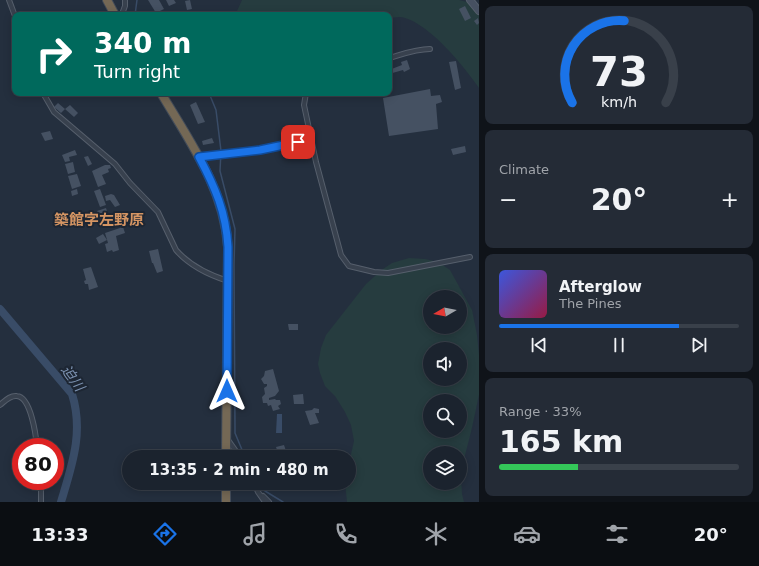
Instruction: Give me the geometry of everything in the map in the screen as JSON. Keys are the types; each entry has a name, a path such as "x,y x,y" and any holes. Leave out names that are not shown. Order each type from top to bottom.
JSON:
{"highway":[{"path":"107,0 114,12"},
{"path":"163,96 199,157 215,188 227,229 228,281 226,450"},
{"path":"226,490 226,502"}],"street":[{"path":"9,0 14,12"},
{"path":"123,12 125,0"},
{"path":"470,0 479,11"},
{"path":"392,57 416,50 430,49"},
{"path":"45,96 54,112 115,164 130,183 158,212 176,250 180,255 202,269 228,281"},
{"path":"306,96 304,105 311,139 341,255 350,266 374,272 388,273 470,257"},
{"path":"199,157 260,150 311,139"},
{"path":"0,405 12,396 23,398 31,415 35,438"},
{"path":"226,438 235,450"},
{"path":"41,490 41,502"},
{"path":"258,492 265,502"},
{"path":"258,492 269,502"}],"green space":[{"path":"242,0 459,0 479,5 479,88 446,47 436,38 415,22 405,18 392,18 392,12 237,11"},
{"path":"409,258 438,262 450,270 461,290 423,290 423,334 467,334 467,301 472,310 479,355 479,395 467,448 467,446 423,446 423,490 462,490 464,502 347,502 346,490 356,490 356,450 352,450 354,441 351,425 335,396 325,386 318,364 321,348 326,335 366,284 392,263"}],"water":[{"path":"277,414 282,414 282,433 276,433"}],"building":[{"path":"148,0 159,0 164,9 155,12"},
{"path":"166,0 174,0 176,3 169,6"},
{"path":"190,0 192,9 187,10 185,1"},
{"path":"465,6 471,18 465,21 459,9"},
{"path":"478,18 479,23 477,25 474,21"},
{"path":"407,60 410,69 404,72 403,70 392,73 392,69 402,65 401,62"},
{"path":"456,61 461,88 455,90 449,62"},
{"path":"430,89 431,96 440,95 442,102 436,104 438,129 389,136 383,98"},
{"path":"196,102 205,122 198,124 190,105"},
{"path":"58,103 65,109 61,113 54,107"},
{"path":"70,105 78,113 74,117 65,109"},
{"path":"50,131 53,139 45,141 41,133"},
{"path":"212,138 214,143 203,145 202,141"},
{"path":"465,146 466,152 453,155 451,149"},
{"path":"75,150 77,155 69,157 70,161 65,162 62,155"},
{"path":"88,156 92,164 88,166 84,157"},
{"path":"73,162 75,172 68,174 65,164"},
{"path":"105,165 110,165 111,168 108,169 109,172 102,175 106,184 98,187 92,171"},
{"path":"77,174 81,186 72,189 68,176"},
{"path":"77,189 78,194 72,196 71,191"},
{"path":"100,189 106,205 100,207 94,191"},
{"path":"111,194 114,195 120,205 115,207 110,200 106,201 105,196"},
{"path":"106,208 110,221 102,224 97,211"},
{"path":"123,227 125,233 116,236 119,250 107,252 105,244 108,243 105,233"},
{"path":"103,234 107,240 99,244 96,238"},
{"path":"158,249 163,271 157,273 152,263 149,251"},
{"path":"91,267 98,287 89,290 88,284 85,284 84,281 86,280 83,269"},
{"path":"288,324 298,324 298,330 289,330"},
{"path":"273,369 279,391 275,396 269,398 269,400 280,400 281,404 278,406 280,409 273,411 271,405 268,406 267,403 263,403 262,397 265,394 264,388 267,384 264,384 261,379 264,376 265,371"},
{"path":"303,394 304,404 294,404 293,395"},
{"path":"314,408 319,409 319,413 315,413 319,423 310,425 305,411 312,410"},
{"path":"284,445 286,450 277,450 276,447"}],"waterway":[{"path":"135,12 137,0"},
{"path":"210,96 216,110 221,151 220,171 235,229 235,433 242,450"},
{"name":"迫川","path":"0,309 72,394 77,422 77,435 69,475 61,502"},
{"path":"264,490 283,502"}],"district":[{"name":"築館字左野原","path":"99,220"}],"route":[{"path":"227,391 227,229 215,188 199,157 260,150 298,142"}]}
